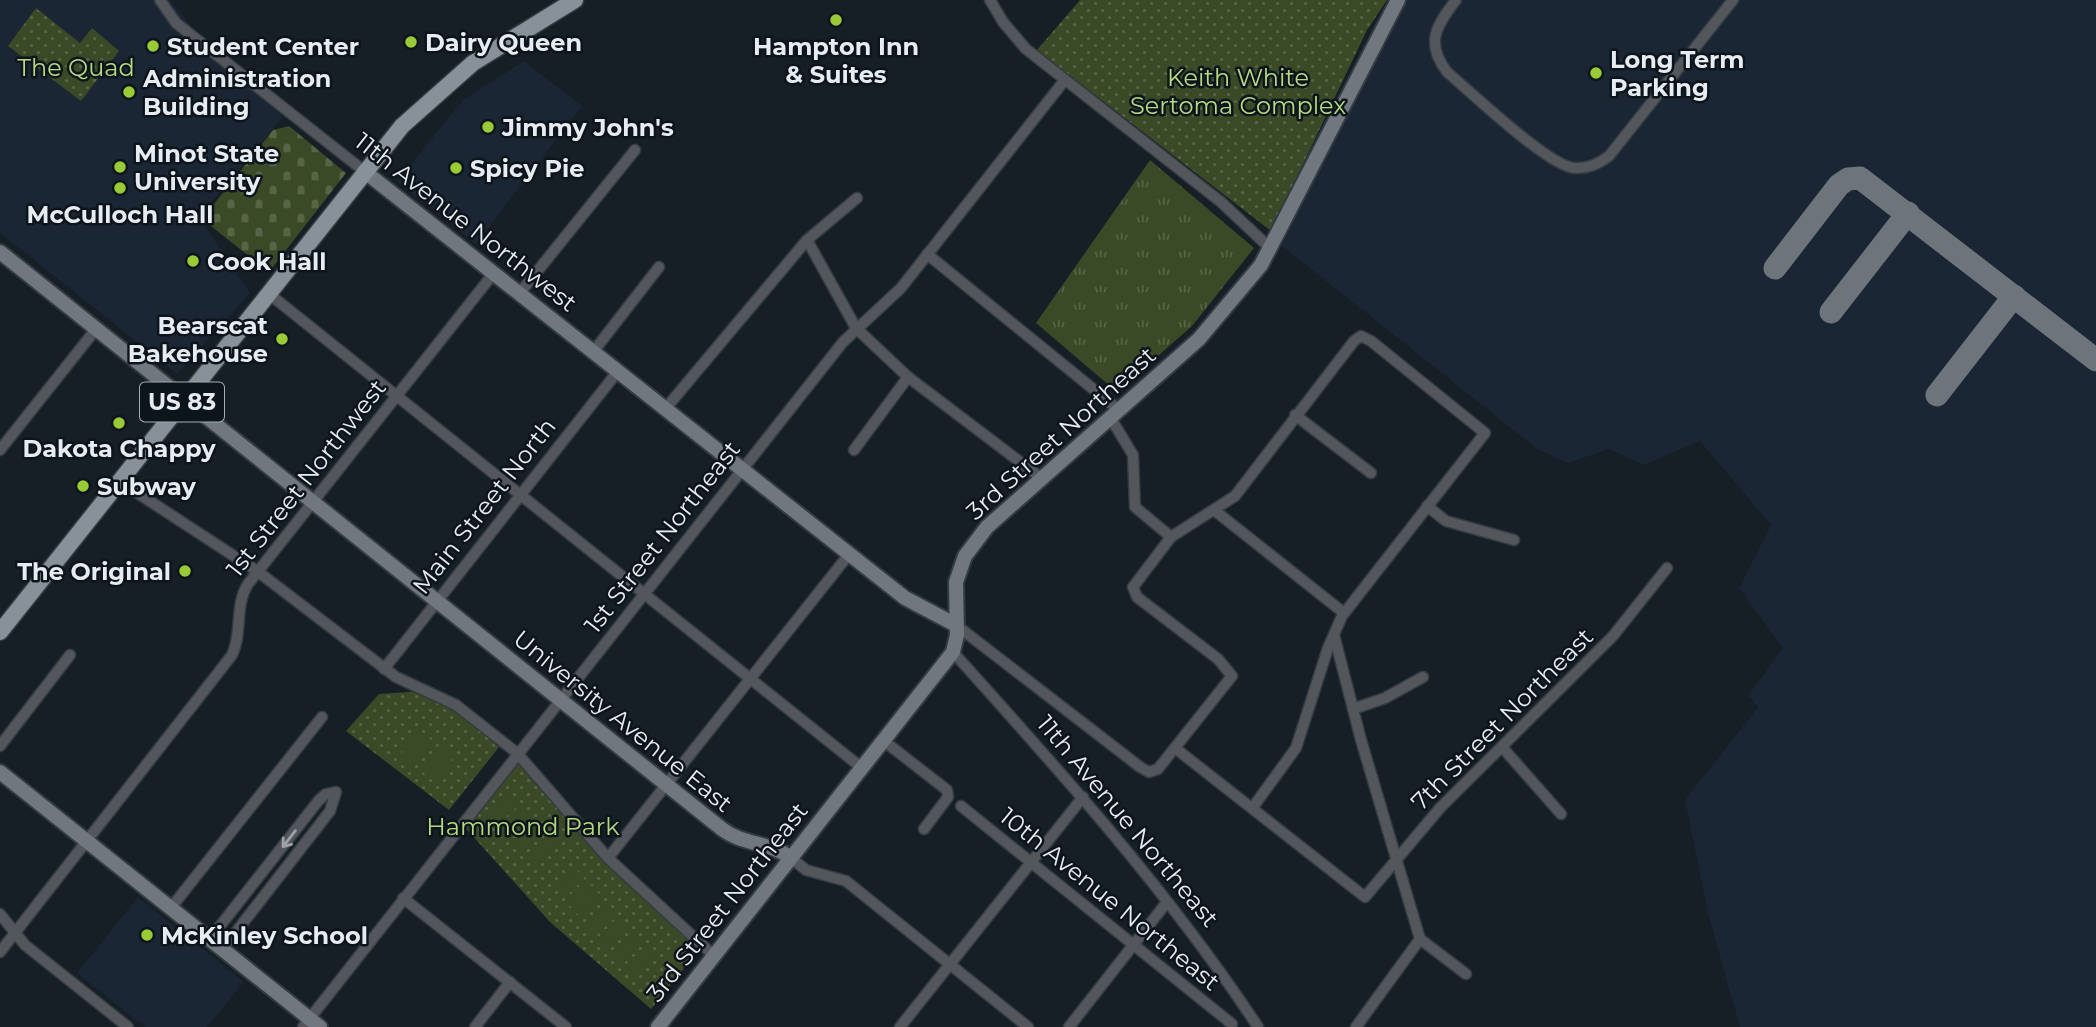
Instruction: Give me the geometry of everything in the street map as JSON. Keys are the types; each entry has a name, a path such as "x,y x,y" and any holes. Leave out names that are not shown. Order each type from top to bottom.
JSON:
{"main road":[{"name":"US 83","path":"0,632 364,171 413,115 459,74 513,36 575,0"}],"street":[{"name":"11th Avenue Northwest","path":"160,0 176,23 618,371"},
{"path":"990,0 1003,22 1026,49 1220,202 1269,247"},
{"name":"3rd Street Northeast","path":"658,1027 953,652 956,582 965,556 987,527 1199,339 1261,265 1398,0"},
{"path":"1457,0 1444,16 1433,40 1436,58 1447,72 1558,163 1584,168 1596,165 1609,156 1733,0"},
{"name":"1st Street Northeast","path":"311,1024 403,898 743,468 856,328 901,288 1064,81"},
{"path":"519,294 635,150"},
{"path":"666,408 807,240 857,198"},
{"path":"807,240 856,328 908,377 1040,478"},
{"name":"University Avenue East","path":"0,252 732,836 772,847 790,858"},
{"path":"927,254 1115,414 1133,455 1135,507 1171,537"},
{"path":"593,352 659,267"},
{"name":"1st Street Northwest","path":"0,952 232,655 237,640 241,597 257,570 493,274"},
{"path":"268,293 646,592 862,768"},
{"path":"0,450 96,329"},
{"path":"618,371 923,609 956,625 1149,772 1158,769 1232,676 1218,659 1137,597 1133,587 1147,565 1171,537 1235,496 1354,341 1361,337 1371,341 1485,433 1344,613 1296,748 1253,807 1175,748"},
{"name":"Main Street North","path":"384,669 618,371"},
{"path":"854,450 908,377"},
{"path":"1295,415 1371,473"},
{"path":"119,481 257,570 403,682 456,705 517,753 608,858 713,955"},
{"path":"1427,506 1446,521 1514,540"},
{"path":"1214,510 1344,613"},
{"path":"608,858 850,553"},
{"name":"7th Street Northeast","path":"1253,807 1365,897 1440,808 1613,636 1667,568"},
{"path":"1334,635 1420,939 1466,974"},
{"name":"11th Avenue Northeast","path":"953,652 1083,797 1167,902 1258,1027"},
{"path":"0,746 70,655"},
{"path":"1353,709 1385,698 1423,677"},
{"path":"170,909 322,717"},
{"path":"884,741 947,790 948,797 924,829"},
{"path":"1502,747 1560,814"},
{"path":"0,772 311,1024"},
{"path":"209,940 319,800 326,794 336,792 330,811 222,950"},
{"path":"900,1027 1083,797"},
{"name":"10th Avenue Northeast","path":"961,806 1231,1025"},
{"path":"790,858 806,870 846,881 1028,1027"},
{"path":"403,898 566,1027"},
{"path":"1069,1027 1167,902"},
{"path":"0,914 17,931 25,944 128,1027"},
{"path":"1356,1027 1420,939"},
{"path":"475,1027 510,982"},
{"path":"1231,1025 1244,1007"}],"shaded area":[{"name":"Minot State University","path":"0,0 170,0 224,66 283,117 199,217 250,293 177,374 0,233"},
{"path":"1406,0 2096,0 2096,1027 1740,1027 1708,914 1685,800 1758,707 1748,696 1783,648 1739,588 1771,525 1700,441 1644,465 1609,449 1568,463 1537,449 1282,246 1373,60"},
{"path":"524,61 582,106 476,244 397,182 463,100"},
{"name":"McKinley School","path":"138,897 244,982 207,1027 145,1027 77,973"}],"green space":[{"name":"Keith White Sertoma Complex","path":"1080,0 1387,0 1367,30 1271,231 1037,50"},
{"name":"The Quad","path":"36,8 80,43 92,28 119,51 81,101 8,46"},
{"path":"289,126 346,173 269,272 202,219 273,130"},
{"path":"1150,160 1254,248 1192,326 1117,392 1036,323"},
{"name":"Hammond Park","path":"423,691 464,715 499,747 449,810 346,731 379,694"},
{"path":"419,730 434,742 415,766 400,755"},
{"path":"439,745 454,757 435,782 420,770"},
{"name":"Hammond Park","path":"517,753 608,858 702,946 651,1009 550,922 462,824"},
{"path":"509,796 519,805 497,825 488,815"},
{"path":"522,809 531,819 510,839 500,829"},
{"path":"534,823 543,833 522,852 513,842"},
{"path":"547,836 556,846 534,866 525,856"},
{"path":"576,869 585,879 564,898 555,888"},
{"path":"591,885 600,895 578,915 569,905"},
{"path":"609,905 618,915 597,935 587,925"},
{"path":"621,918 631,928 609,948 600,938"},
{"path":"634,932 643,942 622,962 612,952"},
{"path":"646,945 656,955 634,975 625,965"}],"taxiway":[{"path":"1775,268 1839,185 1848,179 1860,178 2096,360"},
{"path":"1831,312 1908,213"},
{"path":"1937,395 2014,296"}],"place":[{"name":"Hampton Inn & Suites","path":"836,20"},
{"name":"Dairy Queen","path":"411,42"},
{"name":"Student Center","path":"153,46"},
{"name":"Long Term Parking","path":"1596,73"},
{"name":"Administration Building","path":"129,92"},
{"name":"Jimmy John's","path":"488,127"},
{"name":"Minot State University","path":"120,167"},
{"name":"Spicy Pie","path":"456,168"},
{"name":"McCulloch Hall","path":"120,188"},
{"name":"Cook Hall","path":"193,261"},
{"name":"Bearscat Bakehouse","path":"282,339"},
{"name":"Dakota Chappy","path":"119,423"},
{"name":"Subway","path":"83,486"},
{"name":"The Original","path":"185,571"},
{"name":"McKinley School","path":"147,935"}]}
